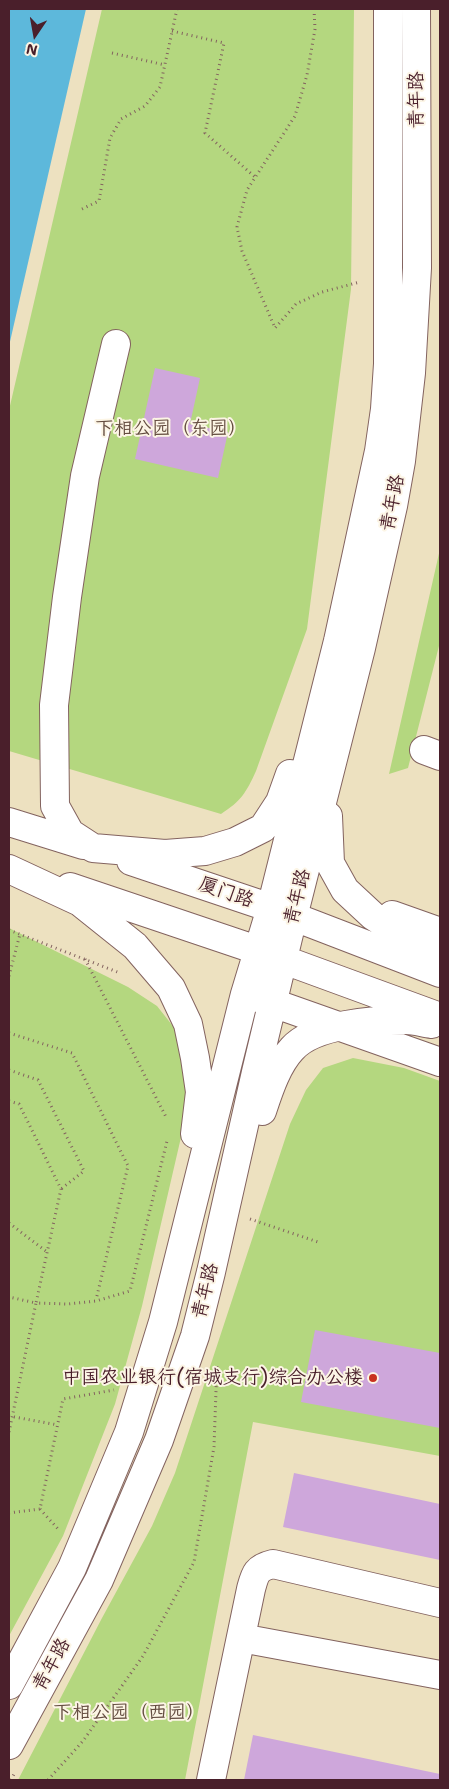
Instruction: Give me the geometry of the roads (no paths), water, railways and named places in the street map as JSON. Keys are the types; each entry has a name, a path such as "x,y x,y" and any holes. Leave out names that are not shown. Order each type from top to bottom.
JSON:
{"street":[{"name":"青年路","path":"349,644 366,518 385,409 388,364 388,9"},
{"name":"青年路","path":"9,1745 103,1571 159,1440 195,1336 283,960 282,912 349,644 393,506 402,452 411,373 417,268 416,9"},
{"path":"116,344 85,476 67,597 54,706 55,806 70,834 92,848 165,854 205,851 235,842 263,828 280,802 349,644"},
{"path":"349,644 331,776 327,824 330,863 345,890 373,916 440,959"},
{"name":"厦门路","path":"10,822 282,912 440,972"},
{"path":"9,868 156,914 440,1017"},
{"path":"9,868 80,902 134,946 171,988 188,1024 200,1092 182,1251"},
{"path":"360,904 440,932"},
{"name":"青年路","path":"9,1685 72,1568 129,1432 163,1322 182,1251 257,950 282,912"},
{"path":"245,994 273,1002 440,1062"},
{"path":"211,1272 272,1081 292,1048 313,1034 339,1026 407,1020 440,1026"},
{"path":"212,1780 254,1575 262,1567 273,1564 440,1604"},
{"path":"241,1638 440,1675"}],"water":[{"path":"9,9 86,9 9,346"}],"place":[{"name":"中国农业银行(宿城支行)综合办公楼","path":"373,1378"}],"park label":[{"name":"下相公园（东园）","path":"171,429"},
{"name":"下相公园（西园）","path":"129,1713"}]}
